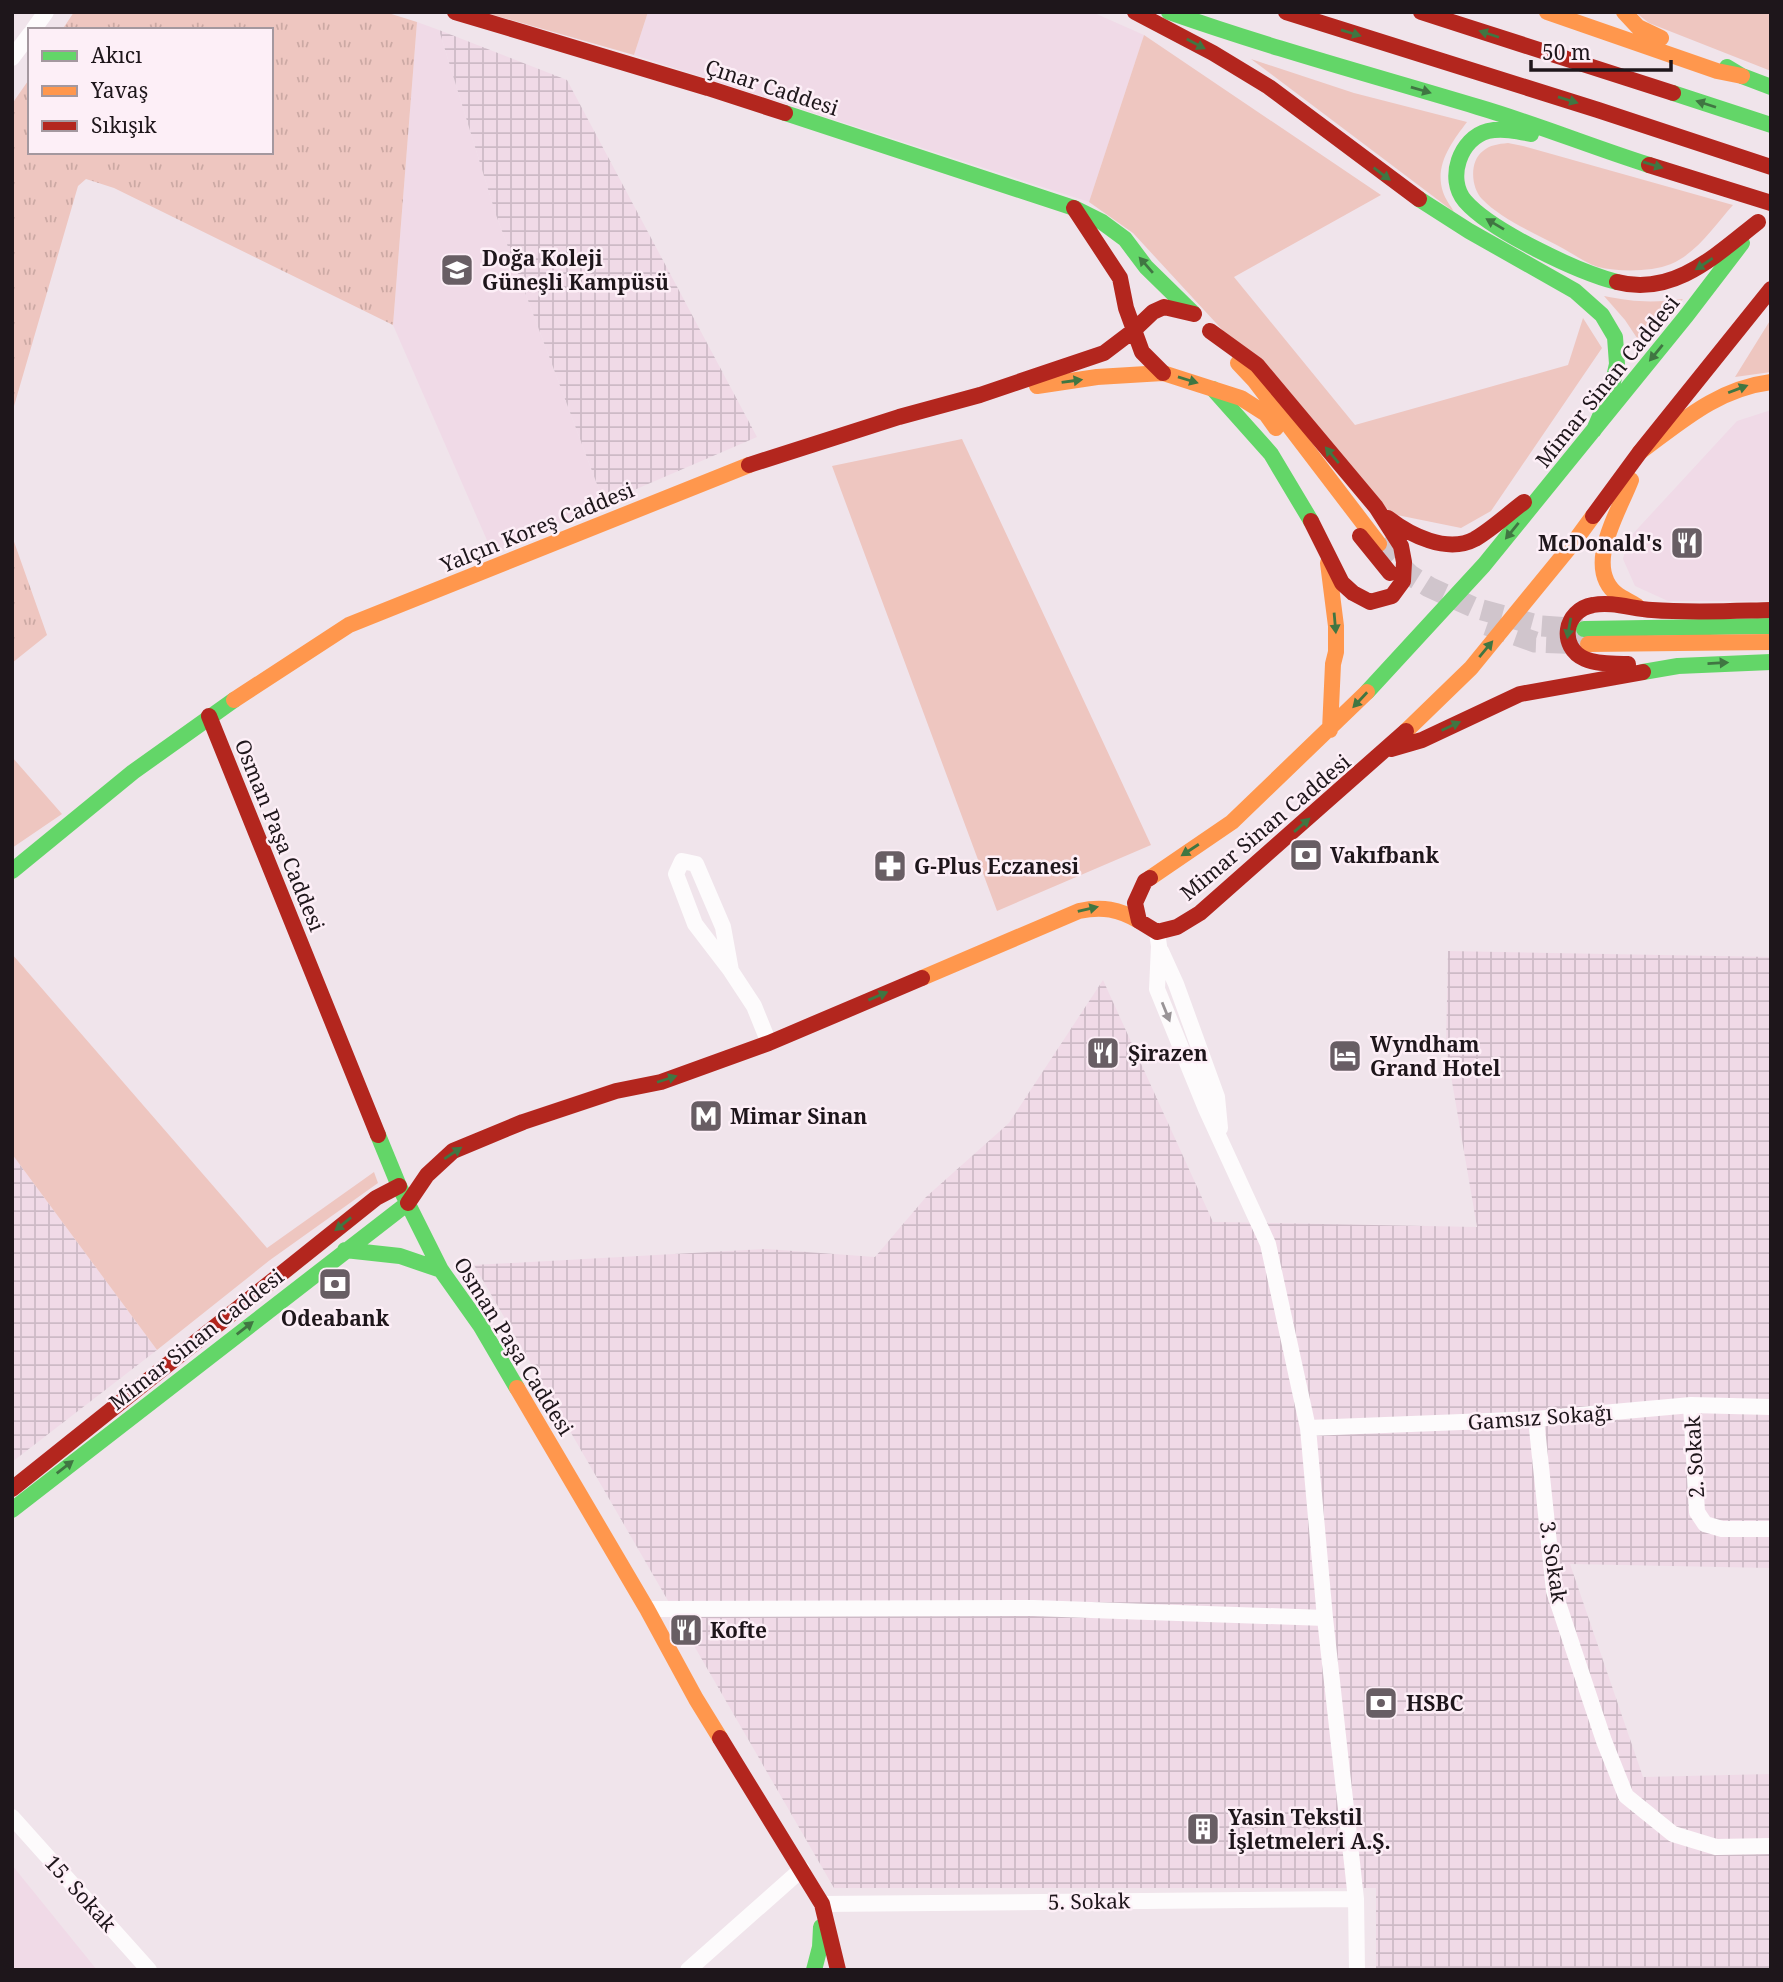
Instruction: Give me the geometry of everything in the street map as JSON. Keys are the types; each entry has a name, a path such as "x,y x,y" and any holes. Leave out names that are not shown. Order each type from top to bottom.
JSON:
{"main road":[{"name":"Çınar Caddesi","path":"455,12 708,88 1074,208 1102,222 1125,239 1146,267 1210,331"},
{"path":"1135,12 1244,71 1287,99 1404,190 1554,279 1596,308 1615,335 1618,358 1609,398 1594,430"},
{"path":"1169,12 1305,58 1490,110 1771,205 1758,222 1696,270 1667,282 1650,285 1622,284 1576,268 1502,229 1476,213 1462,198 1456,183 1461,154 1472,141 1486,132 1523,133 1587,145"},
{"path":"1286,12 1771,167"},
{"path":"1421,12 1771,125"},
{"path":"1548,12 1771,87"},
{"path":"1624,12 1638,27 1723,64 1742,76"},
{"path":"1074,208 1120,278 1126,308 1142,352 1163,373"},
{"name":"Mimar Sinan Caddesi","path":"1139,921 1135,903 1145,881 1232,822 1330,730 1485,565 1687,315 1758,222"},
{"name":"Mimar Sinan Caddesi","path":"1158,939 1200,913 1387,750 1471,668 1574,542 1640,452 1771,289"},
{"name":"Yalçın Koreş Caddesi","path":"12,872 133,772 209,716 349,625 758,461 980,395 1104,354 1153,312 1164,307 1194,314"},
{"path":"1210,331 1257,365 1376,508 1401,546 1404,562 1404,581 1392,596 1370,602 1342,583 1305,509 1271,454 1213,389"},
{"path":"1210,331 1254,380 1378,544"},
{"path":"980,395 1097,377 1163,373 1241,398 1266,414 1391,573"},
{"path":"1647,610 1627,602 1605,583 1601,563 1605,539 1625,499 1640,452 1706,404 1728,392 1748,384 1771,382"},
{"path":"1376,508 1402,529 1431,542 1451,544 1473,540 1556,478"},
{"path":"1327,555 1336,626 1330,730"},
{"path":"1771,610 1647,610 1597,604 1578,609 1567,625 1566,637 1570,646 1581,657 1595,662 1678,666 1771,662"},
{"path":"1771,626 1586,636 1771,642"},
{"path":"1387,750 1422,740 1520,694 1678,666"},
{"name":"Osman Paşa Caddesi","path":"209,716 399,1186 441,1270 480,1325 648,1609 696,1699 802,1869 821,1904 838,1970"},
{"name":"Mimar Sinan Caddesi","path":"12,1510 408,1203 427,1175 453,1151 546,1114 616,1091 661,1082 769,1043 1079,911 1097,906 1109,908 1122,911 1139,921"},
{"path":"1139,921 1158,939"},
{"name":"Mimar Sinan Caddesi","path":"12,1489 376,1198 399,1186"},
{"path":"345,1250 400,1255 441,1270"},
{"path":"814,1970 821,1947 821,1904"}],"street":[{"path":"34,28 46,12"},
{"path":"12,58 28,37"},
{"path":"731,971 723,927 706,886 696,864 682,861 676,874 695,924 754,1006 769,1043"},
{"path":"1158,939 1157,989 1206,1109 1268,1244 1308,1428 1325,1618 1356,1899 1357,1970"},
{"name":"Gamsız Sokağı","path":"1308,1428 1536,1419 1692,1405 1771,1407"},
{"name":"2. Sokak","path":"1692,1405 1697,1512 1705,1524 1722,1529 1771,1529"},
{"name":"3. Sokak","path":"1536,1419 1554,1591 1604,1741 1626,1796 1673,1834 1716,1847 1771,1846"},
{"path":"648,1609 1033,1608 1325,1618"},
{"name":"15. Sokak","path":"12,1817 149,1970"},
{"path":"696,1968 802,1869"},
{"name":"5. Sokak","path":"821,1904 1356,1899"}],"shaded area":[{"path":"648,12 1092,12 1144,35 1089,202 634,55"},
{"name":"Doğa Koleji Güneşli Kampüsü","path":"417,22 439,30 496,215 604,503 493,554 393,325"},
{"path":"439,30 567,80 757,437 604,503 496,215"},
{"path":"1771,410 1771,601 1668,601 1635,586 1623,559 1629,538 1737,421"},
{"path":"1448,951 1771,957 1771,1568 1570,1564 1643,1777 1771,1774 1771,1970 1376,1970 1376,1888 834,1888 474,1265 766,1249 875,1257 926,1197 1009,1123 1103,980 1213,1222 1477,1227 1446,1047"},
{"path":"12,1154 157,1350 12,1462"},
{"path":"12,1865 97,1970 12,1970"}],"green space":[{"path":"74,12 385,12 417,22 393,325 114,188 86,179 78,186 12,413 12,104 28,81 28,154 273,154 273,28 63,28"},
{"path":"483,12 648,12 634,55"},
{"path":"1635,12 1771,12 1771,71 1649,23"},
{"path":"1144,35 1381,195 1234,277 1355,425 1568,365 1583,318 1602,348 1491,511 1461,528 1392,514 1133,233 1089,202"},
{"path":"1251,59 1354,93 1467,122 1446,154 1441,172 1443,192 1454,212"},
{"path":"1508,143 1733,205 1697,246 1671,264 1654,269 1635,270 1598,267 1510,220 1490,207 1478,194 1473,175 1478,155 1491,146"},
{"path":"1604,296 1643,301 1683,299 1641,344"},
{"path":"1771,319 1771,372 1735,377"},
{"path":"962,439 1151,845 997,911 832,466"},
{"path":"12,536 47,635 12,663"},
{"path":"12,757 62,814 12,848"},
{"path":"12,954 267,1248 374,1172 378,1183 270,1260 157,1350 12,1154"}],"tunnel":[{"path":"1379,544 1410,575 1475,608 1541,626 1582,629"},
{"path":"1487,625 1535,642 1585,644"}],"traffic: fast":[{"path":"1169,12 1284,50 1500,114 1649,165"},
{"path":"1727,67 1771,87"},
{"path":"1673,93 1771,125"},
{"path":"785,113 1074,208 1102,222 1125,239 1146,267 1193,313"},
{"path":"1531,134 1493,130 1478,135 1463,150 1459,160 1459,192 1477,213 1514,237 1559,260 1617,282"},
{"path":"1419,199 1469,231 1575,291 1602,315 1615,337 1617,364 1611,391 1594,430"},
{"path":"1367,692 1484,565 1742,243"},
{"path":"1213,389 1271,454 1311,521"},
{"path":"1584,629 1771,626"},
{"path":"1643,672 1678,666 1771,662"},
{"path":"12,871 133,772 234,700"},
{"path":"378,1135 399,1186 441,1270 480,1325 517,1388"},
{"path":"12,1510 408,1203"},
{"path":"345,1250 400,1256 441,1270"},
{"path":"814,1970 820,1947 821,1927"}],"traffic: slow":[{"path":"1547,12 1717,71 1742,76"},
{"path":"1624,12 1638,27 1661,38"},
{"path":"1238,363 1254,380 1379,544"},
{"path":"1037,386 1097,377 1163,373 1241,398 1266,414 1276,428"},
{"path":"1640,452 1717,399 1771,382"},
{"path":"234,700 349,625 749,465"},
{"path":"1631,480 1606,539 1603,570 1608,584 1618,595 1637,606"},
{"path":"1406,731 1471,668 1593,516"},
{"path":"1328,563 1336,626 1330,730"},
{"path":"1588,644 1771,642"},
{"path":"1150,878 1232,822 1367,692"},
{"path":"922,978 1079,911 1110,910 1139,921"},
{"path":"517,1388 720,1738"}],"traffic: jam":[{"path":"455,12 785,113"},
{"path":"1135,12 1213,53 1269,87 1419,199"},
{"path":"1286,12 1771,167"},
{"path":"1421,12 1673,93"},
{"path":"1649,165 1771,203"},
{"path":"1074,208 1120,278 1126,308 1142,352 1163,373"},
{"path":"1617,282 1638,285 1676,278 1694,270 1758,222"},
{"path":"1593,516 1640,452 1771,289"},
{"path":"749,465 899,417 980,395 1104,353 1153,312 1164,307 1194,314"},
{"path":"1210,331 1257,365 1376,507 1401,546 1404,562 1403,581 1392,596 1370,602 1342,583 1311,521"},
{"path":"1388,518 1407,531 1429,540 1464,543 1481,535 1524,502"},
{"path":"1360,536 1390,573"},
{"path":"1628,664 1595,662 1576,653 1568,638 1568,629 1576,614 1583,608 1600,604 1667,611 1771,610"},
{"path":"1391,749 1422,740 1520,694 1643,672"},
{"path":"209,716 378,1135"},
{"path":"1150,878 1145,881 1135,903 1139,921 1157,932 1177,927 1200,913 1406,731"},
{"path":"408,1203 427,1175 453,1151 523,1122 616,1091 661,1082 769,1043 922,978"},
{"path":"12,1489 376,1198 399,1186"},
{"path":"720,1738 822,1904 838,1970"}],"place":[{"name":"Doğa Koleji Güneşli Kampüsü","path":"457,270"},
{"name":"McDonald's","path":"1687,543"},
{"name":"Vakıfbank","path":"1306,855"},
{"name":"G-Plus Eczanesi","path":"890,866"},
{"name":"Şirazen","path":"1103,1053"},
{"name":"Wyndham Grand Hotel","path":"1345,1056"},
{"name":"Mimar Sinan","path":"706,1116"},
{"name":"Odeabank","path":"335,1284"},
{"name":"Kofte","path":"686,1630"},
{"name":"HSBC","path":"1381,1703"},
{"name":"Yasin Tekstil İşletmeleri A.Ş.","path":"1203,1829"}]}
